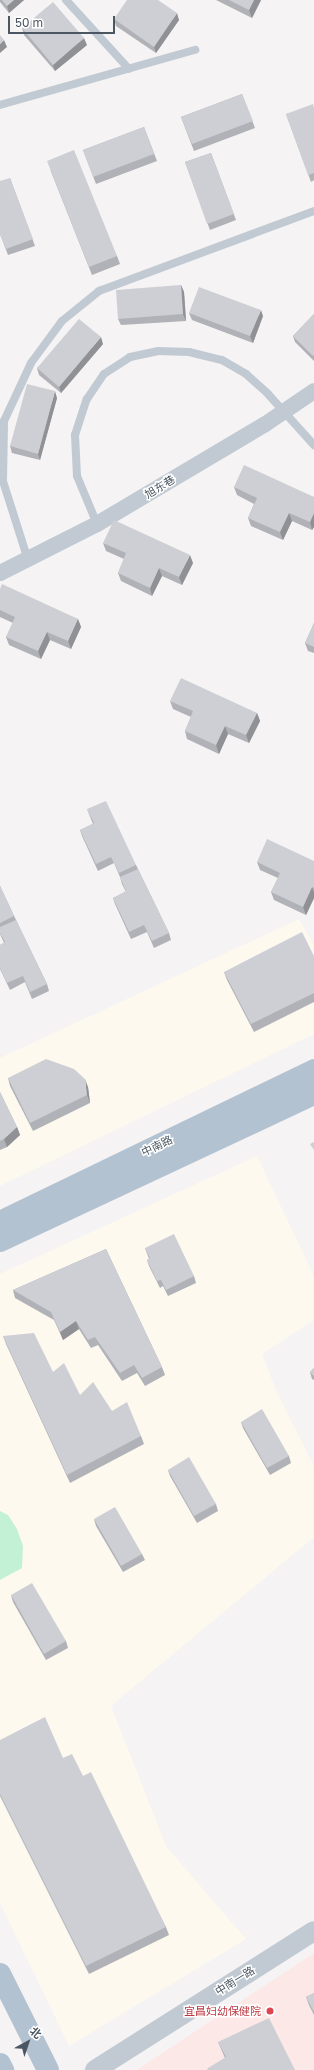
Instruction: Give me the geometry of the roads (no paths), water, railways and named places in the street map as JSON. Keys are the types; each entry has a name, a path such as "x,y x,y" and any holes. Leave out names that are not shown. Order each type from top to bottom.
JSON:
{"main road":[{"name":"中南路","path":"0,1222 314,1070"},
{"name":"中南路","path":"0,1241 314,1094"},
{"path":"0,1974 48,2070"},
{"path":"0,2064 3,2070"}],"street":[{"name":"旭东巷","path":"0,573 97,524 314,391"},
{"name":"中南一路","path":"95,2070 314,1931"}],"lane":[{"path":"66,0 129,69"},
{"path":"0,105 196,50"},
{"path":"28,560 3,481 2,420 31,363 62,321 99,291 314,211"},
{"path":"97,524 77,476 75,435 87,398 104,374 130,357 158,351 189,352 222,360 246,374 285,410 314,445"}],"place":[{"name":"宜昌妇幼保健院","path":"270,2011"}]}
